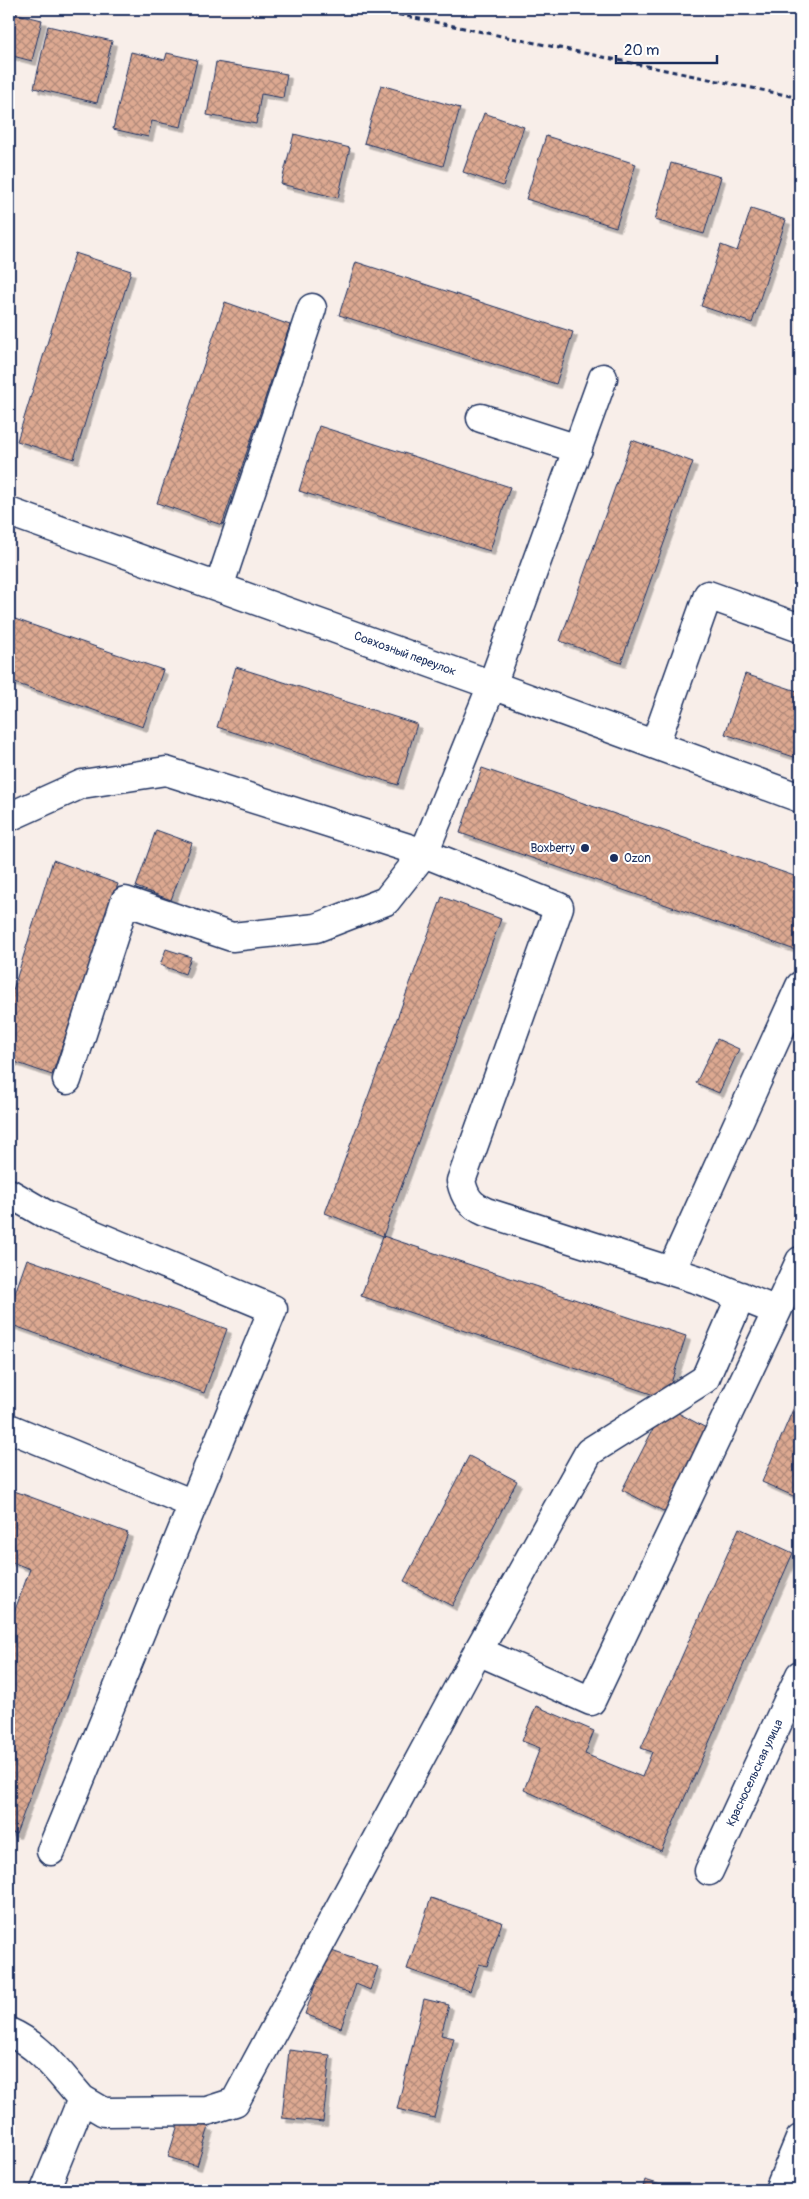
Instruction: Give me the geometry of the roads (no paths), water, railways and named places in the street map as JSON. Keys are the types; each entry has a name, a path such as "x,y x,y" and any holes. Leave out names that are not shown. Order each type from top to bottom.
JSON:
{"street":[{"path":"219,587 312,308"},
{"path":"67,1080 125,901 232,937 316,928 386,901 424,853 492,684 603,378"},
{"path":"481,418 578,449"},
{"name":"Совхозный переулок","path":"9,512 492,684 800,798"},
{"path":"654,744 708,595 800,628"},
{"path":"9,817 82,784 166,771 424,853 559,907 461,1181 465,1196 474,1206 486,1212 671,1271 777,1311"},
{"path":"671,1271 800,986"},
{"path":"9,1193 46,1215 273,1309 50,1851"},
{"path":"478,1652 591,1701 800,1262"},
{"path":"9,2032 37,2049 54,2064 82,2099 104,2112 207,2111 234,2102 478,1652 589,1452 705,1379 741,1296"},
{"path":"9,1428 193,1504"},
{"name":"Красносельская улица","path":"709,1871 800,1674"},
{"path":"45,2190 82,2099"},
{"path":"779,2190 800,2139"}],"place":[{"name":"Boxberry","path":"585,848"},
{"name":"Ozon","path":"614,858"}]}
